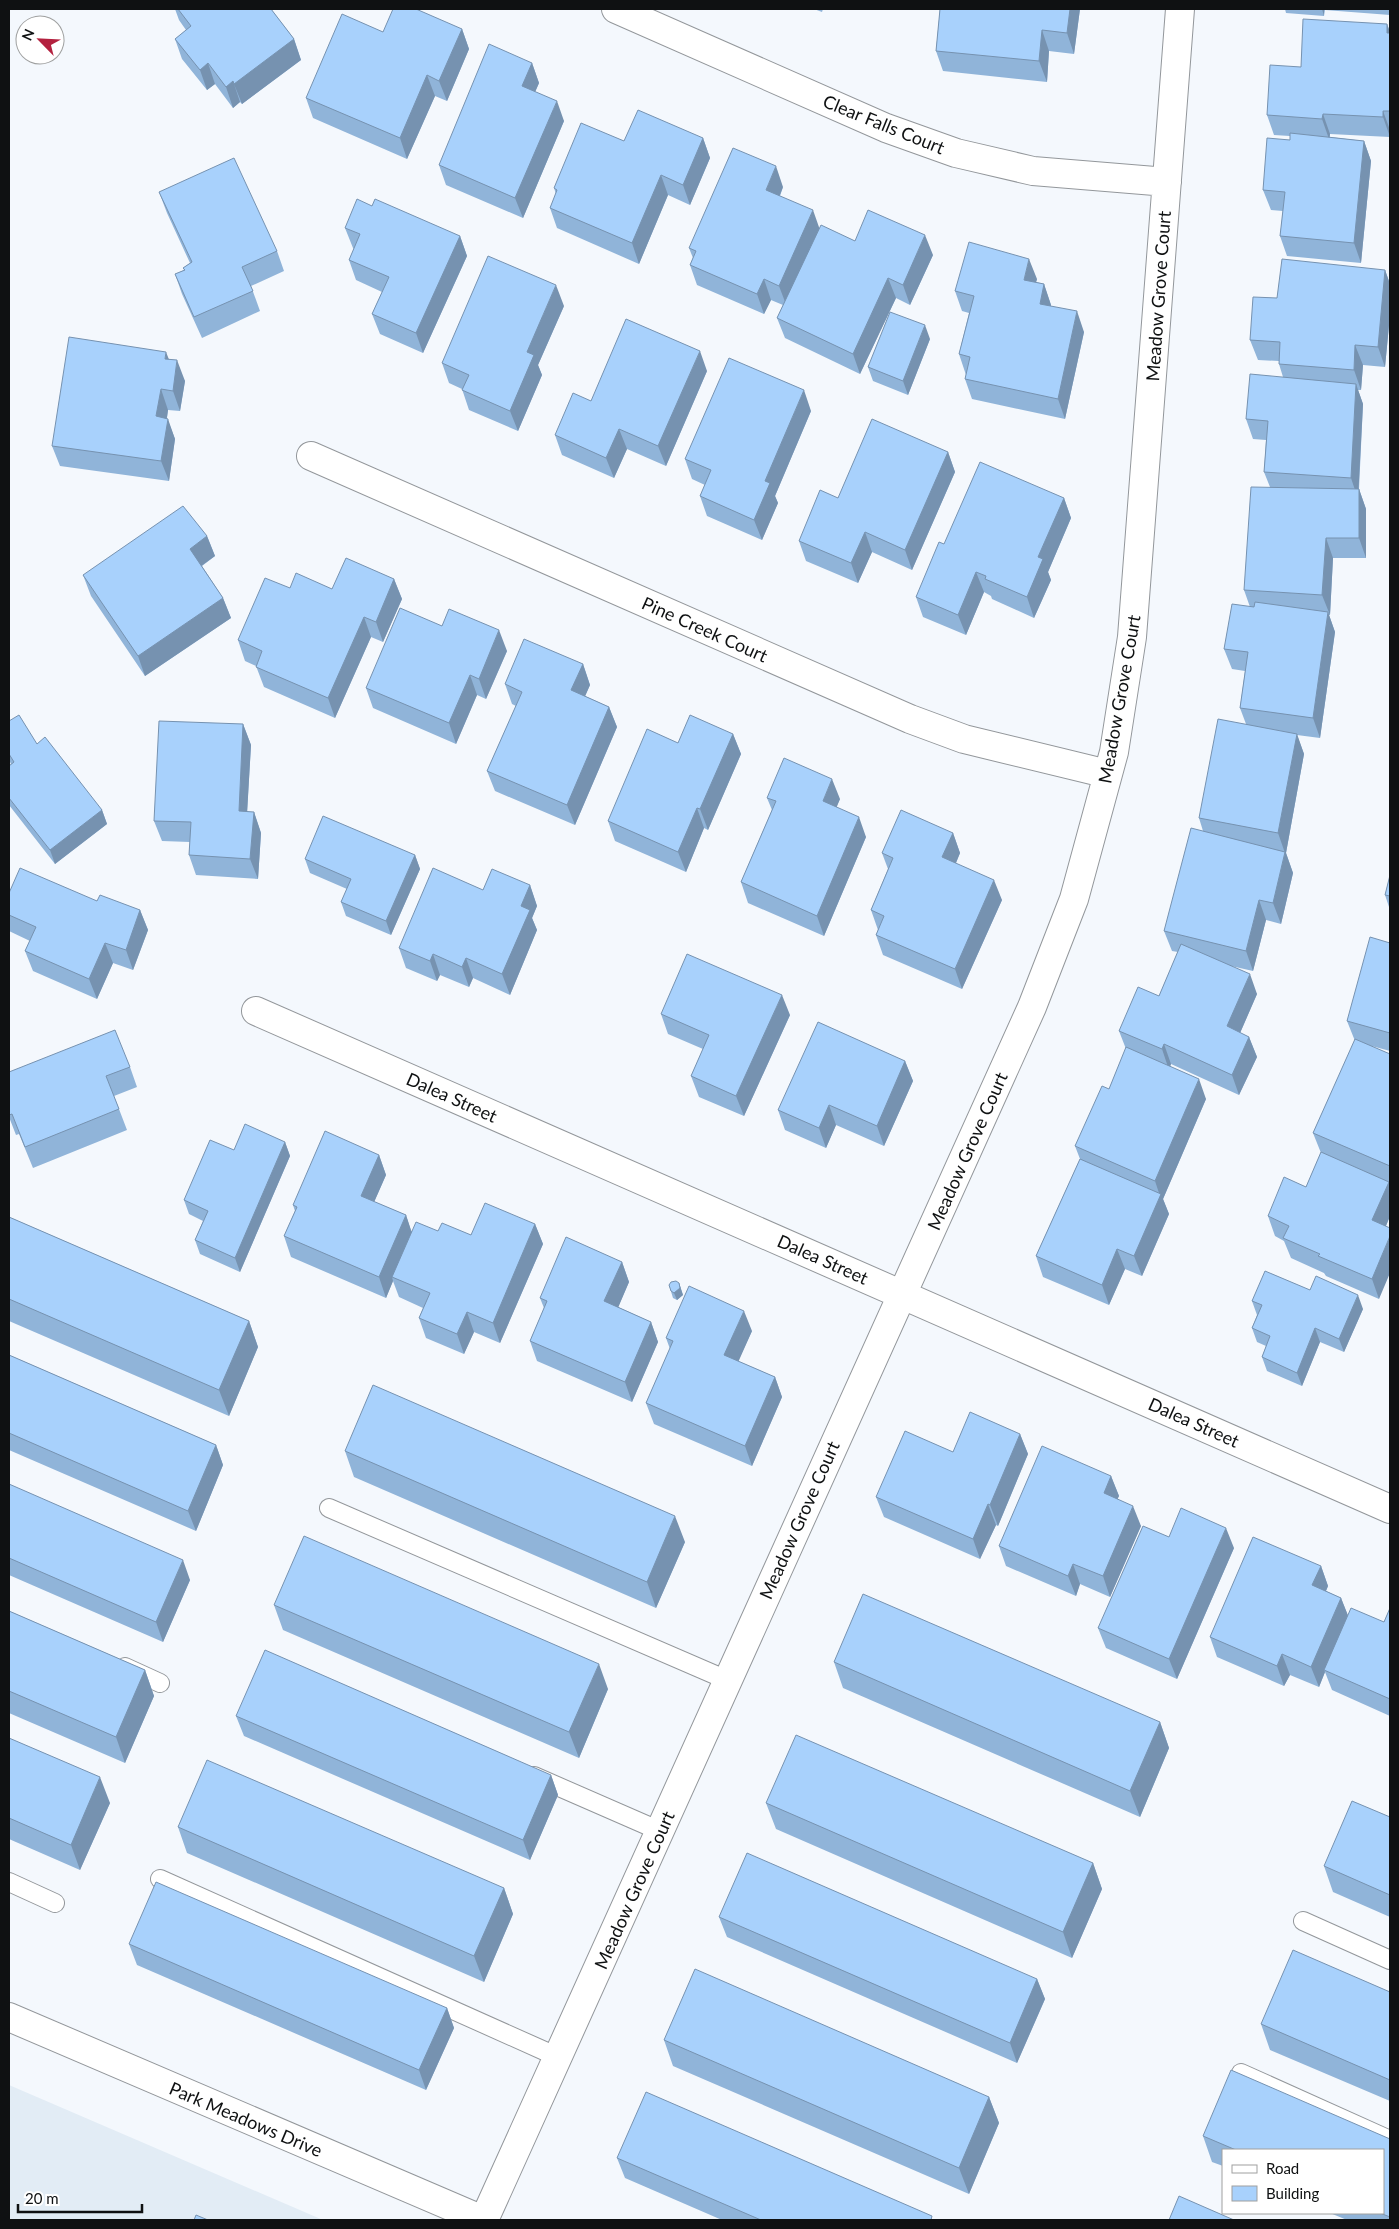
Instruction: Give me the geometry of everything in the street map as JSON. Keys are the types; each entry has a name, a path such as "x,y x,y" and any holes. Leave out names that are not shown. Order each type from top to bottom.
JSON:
{"street":[{"name":"Clear Falls Court","path":"616,9 886,128 956,153 1034,171 1167,182"},
{"name":"Meadow Grove Court","path":"484,2220 660,1832 726,1680 1032,1007 1074,899 1114,752 1132,638 1180,9"},
{"name":"Pine Creek Court","path":"311,456 910,719 964,740 1108,774"},
{"name":"Dalea Street","path":"256,1011 1389,1506"},
{"name":"Park Meadows Drive","path":"9,2018 484,2220"}],"lane":[{"path":"329,1508 726,1680"},
{"path":"107,1658 160,1682"},
{"path":"516,1768 660,1832"},
{"path":"160,1879 558,2057"},
{"path":"9,1882 55,1903"},
{"path":"1303,1921 1390,1960"},
{"path":"1241,2074 1390,2140"}],"shaded area":[{"path":"9,2085 323,2220 9,2220"}],"building":[{"path":"178,9 271,9 294,39 234,84 233,81 226,87 208,63 200,70 175,39 191,26"},
{"path":"393,9 416,9 462,29 439,81 427,75 400,138 306,98 342,14 383,32"},
{"path":"940,9 1070,9 1067,33 1042,30 1039,61 936,51"},
{"path":"1303,19 1387,24 1387,33 1390,33 1390,111 1383,111 1383,117 1323,114 1322,119 1267,115 1270,65 1301,67"},
{"path":"489,44 532,63 522,86 557,101 515,198 439,165"},
{"path":"638,110 703,138 683,185 661,175 632,243 550,208 557,190 554,188 581,123 624,141"},
{"path":"1290,133 1364,141 1354,243 1280,236 1285,192 1263,190 1267,138 1290,140"},
{"path":"733,148 776,166 766,190 813,210 779,286 764,279 757,294 690,265 696,251 689,248"},
{"path":"234,158 277,251 242,267 253,291 194,317 175,274 185,270 183,268 192,262 159,192"},
{"path":"357,199 372,206 375,199 460,236 416,333 372,314 389,277 349,260 360,234 345,228"},
{"path":"868,210 925,235 903,285 888,278 853,354 777,318 821,225 855,241"},
{"path":"969,242 1029,259 1024,280 1044,284 1040,304 1077,311 1058,399 965,379 970,357 959,354 974,296 955,291"},
{"path":"488,256 556,285 527,352 534,355 510,411 462,390 469,375 442,363"},
{"path":"1282,259 1385,270 1378,347 1355,345 1354,370 1279,364 1280,342 1250,340 1253,297 1277,298"},
{"path":"890,312 925,325 903,381 868,367"},
{"path":"626,319 700,351 658,446 619,429 606,458 555,435 573,393 591,401"},
{"path":"69,337 166,352 165,359 177,360 173,391 161,389 156,416 168,419 161,461 52,446"},
{"path":"729,358 804,390 765,481 770,483 754,520 700,496 711,470 685,459"},
{"path":"1250,374 1356,384 1351,478 1264,472 1268,421 1246,419"},
{"path":"872,419 948,452 905,550 865,532 851,563 799,541 820,490 838,498"},
{"path":"980,462 1064,498 1038,557 1043,559 1027,597 985,579 986,576 976,572 958,615 916,597 939,542 944,544"},
{"path":"1251,487 1359,489 1359,538 1326,538 1322,595 1244,590"},
{"path":"183,506 207,536 190,549 223,598 138,656 83,575"},
{"path":"346,558 394,579 376,622 364,617 328,698 256,667 262,651 238,640 265,578 290,588 296,573 332,589"},
{"path":"1255,602 1328,612 1313,718 1240,708 1248,652 1224,649 1232,604 1254,607"},
{"path":"400,608 442,626 449,609 499,630 479,679 470,675 449,723 366,688"},
{"path":"524,639 583,664 571,690 609,707 567,805 487,771 522,692 505,684"},
{"path":"19,715 37,744 45,737 102,810 50,850 9,798 9,766 14,762 9,754 9,721"},
{"path":"690,715 733,734 700,809 697,808 678,852 608,821 647,729 678,743"},
{"path":"1218,719 1297,734 1278,833 1199,818"},
{"path":"159,721 243,724 239,811 254,812 250,859 189,855 191,822 154,821"},
{"path":"784,758 832,779 823,801 859,817 817,916 741,882 776,801 767,798"},
{"path":"901,810 953,833 942,857 994,880 955,969 876,935 884,916 871,910 893,858 882,853"},
{"path":"323,816 415,855 386,921 341,902 351,879 305,859"},
{"path":"1191,828 1285,852 1273,903 1259,900 1246,951 1164,931"},
{"path":"20,868 97,901 100,895 140,910 126,950 105,943 89,979 25,951 36,927 9,915 9,893"},
{"path":"433,868 483,890 492,869 530,885 521,906 530,910 502,974 466,958 462,967 433,954 430,961 399,948"},
{"path":"1390,875 1390,896 1385,895"},
{"path":"1370,937 1390,943 1390,1033 1347,1021"},
{"path":"1181,944 1250,974 1227,1026 1249,1037 1232,1075 1164,1044 1162,1049 1119,1031 1138,987 1159,996"},
{"path":"687,954 782,995 736,1096 691,1076 709,1035 661,1014"},
{"path":"818,1022 905,1061 877,1126 829,1105 819,1128 778,1110"},
{"path":"115,1030 130,1067 106,1076 119,1109 25,1147 12,1114 9,1115 9,1072"},
{"path":"1355,1039 1390,1054 1390,1166 1313,1133"},
{"path":"1126,1047 1199,1079 1155,1181 1075,1146 1102,1086 1109,1089"},
{"path":"245,1124 285,1142 235,1258 195,1240 208,1211 184,1200 210,1140 234,1150"},
{"path":"325,1131 379,1155 361,1196 406,1215 379,1277 284,1236 297,1207 293,1205"},
{"path":"1321,1152 1389,1182 1372,1220 1390,1228 1390,1236 1372,1279 1318,1256 1320,1254 1283,1238 1289,1226 1268,1216 1284,1177 1306,1187"},
{"path":"1080,1159 1161,1194 1134,1256 1117,1249 1102,1285 1036,1256"},
{"path":"485,1203 535,1224 493,1323 467,1312 457,1334 419,1318 430,1293 392,1277 416,1222 438,1231 442,1223 471,1235"},
{"path":"9,1217 249,1321 219,1390 9,1299"},
{"path":"566,1237 622,1262 604,1301 651,1322 625,1382 530,1341 547,1301 540,1298"},
{"path":"1265,1271 1310,1290 1316,1276 1358,1295 1339,1339 1315,1328 1297,1373 1262,1357 1270,1336 1252,1328 1262,1305 1252,1301"},
{"path":"676,1281 679,1283 680,1288 674,1293 669,1285 671,1282"},
{"path":"689,1286 744,1311 724,1355 775,1377 745,1446 646,1403 673,1341 666,1338"},
{"path":"9,1355 216,1445 188,1511 9,1433"},
{"path":"373,1385 675,1516 647,1582 345,1451"},
{"path":"970,1412 1020,1434 990,1505 988,1504 973,1539 876,1497 905,1431 953,1452"},
{"path":"1042,1446 1111,1476 1104,1493 1133,1506 1103,1576 1073,1564 1068,1576 999,1546"},
{"path":"9,1484 183,1560 156,1622 9,1558"},
{"path":"1181,1508 1226,1528 1169,1659 1098,1628 1143,1526 1169,1537"},
{"path":"304,1536 599,1664 569,1732 274,1605"},
{"path":"1253,1537 1321,1566 1312,1585 1341,1598 1311,1667 1282,1654 1277,1666 1210,1637"},
{"path":"863,1594 1160,1722 1130,1791 834,1662"},
{"path":"1351,1608 1384,1622 1390,1608 1390,1699 1324,1670"},
{"path":"9,1611 145,1670 116,1737 9,1691"},
{"path":"265,1650 551,1775 523,1840 236,1716"},
{"path":"796,1735 1093,1863 1063,1932 766,1803"},
{"path":"9,1738 100,1777 71,1845 9,1818"},
{"path":"207,1760 504,1888 474,1956 178,1827"},
{"path":"1352,1801 1390,1817 1390,1895 1324,1866"},
{"path":"747,1853 1037,1979 1010,2043 719,1917"},
{"path":"156,1882 447,2008 419,2070 129,1944"},
{"path":"1293,1950 1390,1992 1390,2080 1261,2024"},
{"path":"695,1969 989,2097 959,2168 664,2040"},
{"path":"1231,2070 1390,2139 1390,2217 1382,2214 1384,2149 1234,2149 1203,2136"},
{"path":"646,2092 932,2216 931,2220 761,2220 617,2158"},
{"path":"1179,2196 1234,2220 1169,2220"},
{"path":"196,2215 208,2220 194,2220"}]}
